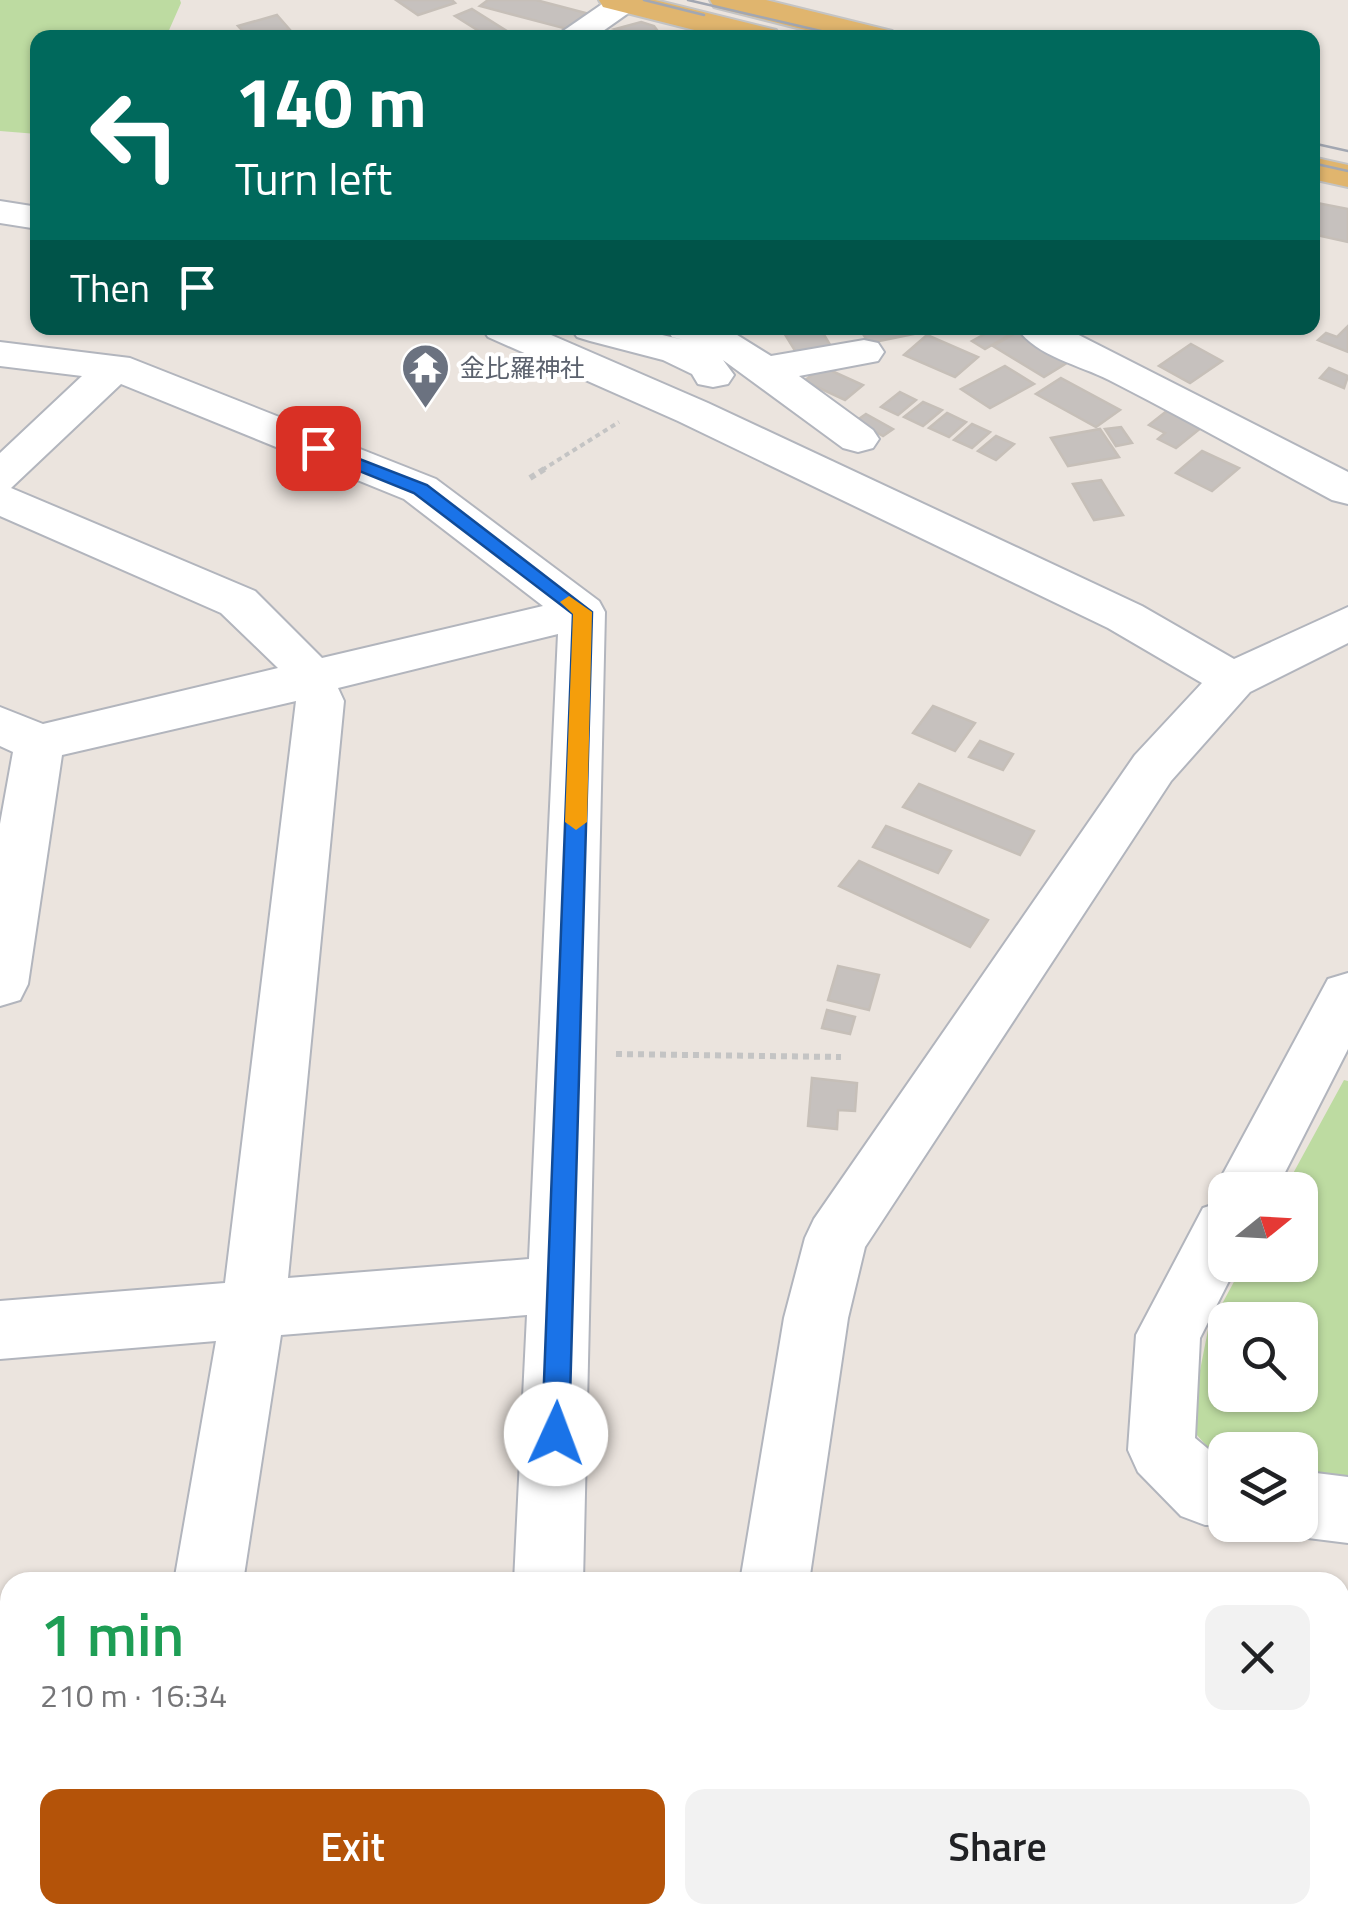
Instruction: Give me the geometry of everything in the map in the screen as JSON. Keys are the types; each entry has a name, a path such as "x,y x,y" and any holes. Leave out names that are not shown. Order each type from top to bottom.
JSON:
{"main road":[{"path":"726,0 848,30"},
{"path":"625,1 736,30"},
{"path":"1320,140 1348,145"},
{"path":"1320,170 1348,176"}],"street":[{"path":"581,30 625,1"},
{"path":"0,212 30,217"},
{"path":"518,335 693,412 1125,617 1233,680"},
{"path":"607,335 693,354 710,365 716,384 693,412"},
{"path":"709,335 722,339 858,439"},
{"path":"1048,335 1348,490"},
{"path":"764,370 862,350"},
{"path":"0,354 115,367 420,489 582,612"},
{"path":"0,476 115,367"},
{"path":"0,499 238,602 299,660 320,701 253,1310 211,1572"},
{"path":"0,984 20,734 310,678 582,612"},
{"path":"550,1572 582,612"},
{"path":"777,1572 816,1318 836,1238 1153,768 1233,680 1348,623"},
{"path":"1255,1172 1348,995"},
{"path":"1208,1259 1168,1335 1161,1450 1208,1493"},
{"path":"0,1330 562,1284"},
{"path":"1318,1506 1348,1510"}],"path":[{"path":"530,478 622,420"},
{"path":"605,1054 841,1058"}],"green space":[{"path":"0,0 180,0 169,30 30,30 30,133 0,131"},
{"path":"1344,1080 1348,1081 1348,1482 1318,1479 1318,1432 1208,1432 1208,1448 1189,1426 1208,1330 1208,1412 1318,1412 1318,1302 1223,1302 1234,1282 1318,1282 1318,1172 1294,1172"}],"building":[{"path":"396,0 452,0 455,3 418,15"},
{"path":"488,0 536,0 586,13 567,29 480,6"},
{"path":"472,9 505,30 477,30 455,16"},
{"path":"277,15 290,30 242,30 238,26"},
{"path":"641,22 657,30 618,30 615,29"},
{"path":"1320,204 1348,209 1348,242 1320,236"},
{"path":"1348,326 1348,352 1318,340 1326,333 1337,337"},
{"path":"785,335 824,335 832,348 797,354"},
{"path":"864,335 909,335 869,343"},
{"path":"927,335 978,357 955,377 904,355"},
{"path":"983,335 1009,335 985,349 972,341"},
{"path":"1012,335 1026,335 1070,361 1044,377 993,346"},
{"path":"1191,344 1222,361 1190,383 1159,366"},
{"path":"1005,366 1034,384 990,408 961,389"},
{"path":"823,367 863,385 845,400 804,381"},
{"path":"1329,368 1348,376 1344,388 1320,378"},
{"path":"1061,378 1120,410 1096,427 1036,394"},
{"path":"900,392 916,400 898,415 881,407"},
{"path":"923,402 942,410 923,426 904,417"},
{"path":"1168,410 1202,427 1176,448 1158,439 1165,433 1149,425"},
{"path":"947,413 966,422 949,437 929,428"},
{"path":"866,414 893,429 883,436 856,421"},
{"path":"972,424 990,432 972,448 954,440"},
{"path":"1121,427 1132,443 1116,446 1105,429"},
{"path":"1100,429 1119,457 1068,466 1051,438"},
{"path":"996,436 1014,444 996,460 978,451"},
{"path":"1202,451 1239,468 1212,491 1176,473"},
{"path":"1101,480 1123,515 1094,520 1073,484"},
{"path":"933,706 975,723 955,751 913,733"},
{"path":"980,741 1013,754 1003,770 969,757"},
{"path":"919,784 1034,831 1020,855 903,807"},
{"path":"886,826 951,851 938,873 873,847"},
{"path":"859,861 988,920 970,947 839,886"},
{"path":"838,966 879,975 869,1010 828,1000"},
{"path":"827,1010 855,1017 850,1034 822,1028"},
{"path":"812,1078 857,1083 855,1111 838,1110 837,1129 808,1126"}],"tram line":[{"path":"644,0 704,15"},
{"path":"688,0 817,30"},
{"path":"1320,145 1348,151"},
{"path":"1320,165 1348,171"}],"slow traffic":[{"path":"569,602 582,612 576,822"}],"place":[{"name":"金比羅神社","path":"425,410"}],"route":[{"path":"318,448 420,489 582,612 556,1434"}]}
